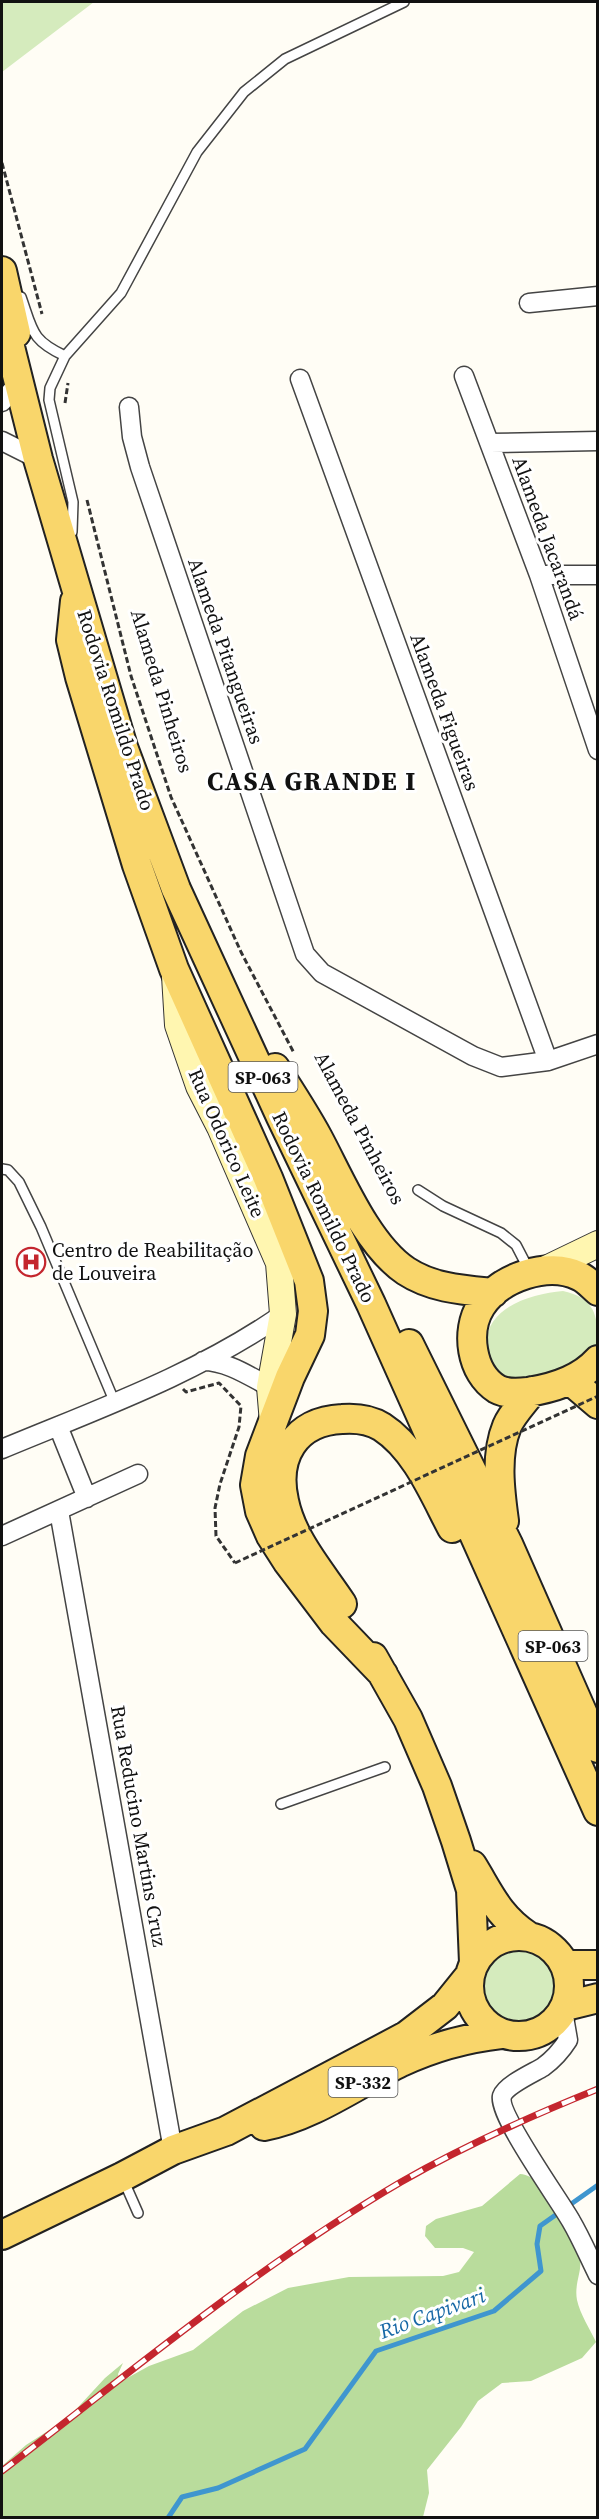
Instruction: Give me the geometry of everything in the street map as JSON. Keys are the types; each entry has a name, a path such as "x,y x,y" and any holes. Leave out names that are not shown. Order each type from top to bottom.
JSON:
{"main road":[{"name":"Rodovia Romildo Prado","path":"9,271 15,330 72,532 139,739 195,883 284,1060 496,1550 597,1811"},
{"name":"Rodovia Romildo Prado","path":"2,315 10,392 38,459 123,747 176,889 370,1304 597,1748"},
{"path":"77,587 71,640 137,865 174,969 268,1178 309,1281 313,1311 310,1335 290,1377 260,1456 255,1485 260,1511 287,1561 326,1614 383,1674"},
{"name":"Rua Odorico Leite","path":"174,969 178,1025 199,1086 220,1127 279,1263 283,1314 270,1387 273,1424"},
{"path":"284,1060 311,1126 370,1233 388,1256 406,1271 433,1285 493,1293"},
{"path":"597,1244 512,1281 493,1293 480,1307 474,1324 472,1342 474,1360 484,1376 497,1389 515,1394 571,1381 589,1370 597,1360"},
{"path":"537,1272 562,1271 580,1276 597,1291"},
{"path":"571,1381 597,1404"},
{"path":"501,2034 486,2024 475,2010 469,1993 472,1969 471,1890 437,1786 408,1719 383,1674 341,1603 306,1552 284,1503 280,1480 284,1457 295,1437 317,1423 357,1418 381,1426 414,1459 458,1540 496,1550 501,1498 500,1458 507,1427 532,1391"},
{"path":"456,1840 501,1913 528,1936 544,1942 556,1952 565,1965 569,1978 565,2008"},
{"name":"SP-332","path":"2,2235 173,2150 226,2131 406,2036 445,2006 484,1950 497,1941 513,1936 528,1936"},
{"path":"565,1965 597,1965"},
{"name":"SP-332","path":"226,2131 267,2126 286,2120 402,2062 442,2045 501,2034 519,2037 537,2034 552,2025 565,2008 597,1998"}],"street":[{"path":"530,303 597,296"},
{"name":"Alameda Jacarandá","path":"464,376 590,708 597,750"},
{"name":"Alameda Figueiras","path":"300,379 548,1060"},
{"name":"Alameda Pitangueiras","path":"129,407 132,437 140,467 305,954 322,973 473,1056 501,1067 548,1060"},
{"path":"2,441 38,459"},
{"path":"490,443 597,441"},
{"path":"539,575 597,575"},
{"path":"548,1060 597,1044"},
{"path":"3,1447 174,1378 283,1314"},
{"path":"202,1361 214,1361 230,1366 270,1387"},
{"path":"58,1426 87,1498"},
{"path":"2,1536 138,1474"},
{"name":"Rua Reducino Martins Cruz","path":"59,1511 173,2150"},
{"path":"565,2008 568,2040 559,2054 508,2088 502,2096 505,2113 526,2151 573,2223 597,2275"}],"lane":[{"path":"382,13 391,2"},
{"path":"72,532 72,502 49,400 50,388 65,356 121,292 197,152 244,92 285,59 404,2"},
{"path":"9,271 34,335 44,346 65,356"},
{"path":"2,1168 8,1170 24,1191 115,1403"},
{"path":"418,1190 442,1206 501,1233 516,1245 537,1272"},
{"path":"281,1804 385,1767"},
{"path":"122,2177 138,2213"}],"path":[{"path":"2,163 43,316"},
{"path":"64,406 76,344"},
{"name":"Alameda Pinheiros","path":"86,496 131,676 171,796 241,952 284,1060"},
{"path":"174,1378 186,1392 219,1383 242,1406 239,1427 220,1484 215,1508 216,1536 235,1563 597,1396"}],"green space":[{"path":"2,2 94,2 2,72"},
{"path":"563,1291 582,1298 593,1310 597,1326 597,1347 571,1372 509,1381 496,1370 487,1355 486,1343 489,1330 495,1320 514,1304 538,1295"},
{"path":"513,1949 527,1949 541,1955 552,1966 558,1980 555,2002 547,2014 527,2025 513,2025 499,2019 488,2008 482,1994 482,1980 488,1966 499,1955"},
{"path":"520,2174 531,2177 550,2195 573,2236 580,2260 576,2289 577,2300 596,2342 582,2358 531,2381 502,2383 478,2401 427,2470 429,2493 423,2517 2,2517 2,2466 26,2445 68,2418 105,2378 123,2363 118,2374 120,2382 149,2366 193,2350 243,2311 288,2288 349,2277 443,2276 459,2272 474,2252 463,2248 435,2248 425,2236 426,2226 436,2219 482,2206"}],"waterway":[{"name":"Rio Capivari","path":"168,2518 182,2497 218,2488 305,2449 376,2351 494,2311 541,2271 537,2244 540,2226 598,2185"}],"railway":[{"path":"2,2471 197,2320 348,2214 449,2156 598,2089"}],"place":[{"name":"Centro de Reabilitação de Louveira","path":"31,1262"}],"district":[{"name":"CASA GRANDE I","path":"312,781"}]}
